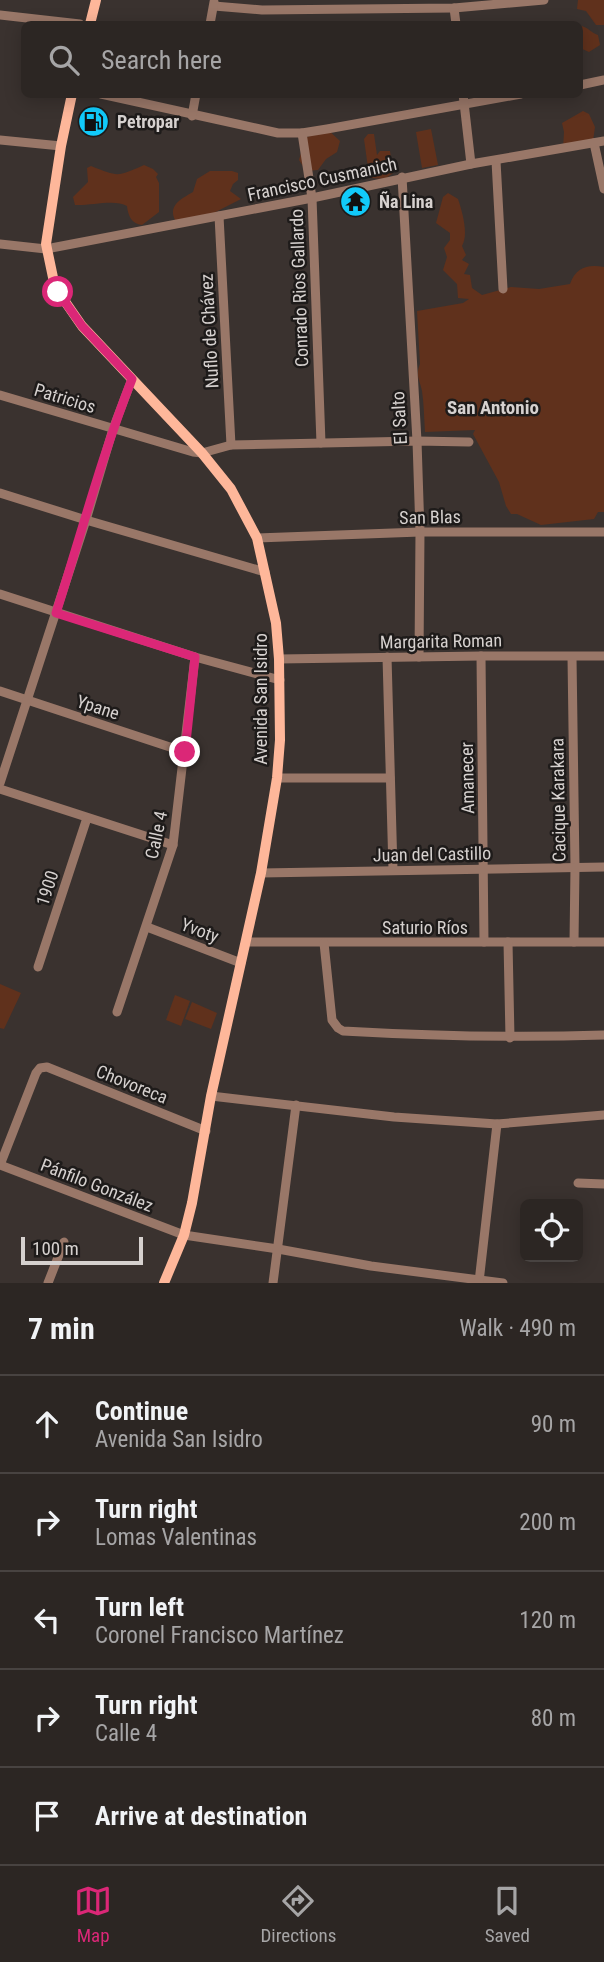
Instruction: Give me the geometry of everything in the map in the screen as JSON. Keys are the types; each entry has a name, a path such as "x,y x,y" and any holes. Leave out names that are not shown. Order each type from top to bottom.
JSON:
{"main road":[{"path":"91,21 96,0"},
{"name":"Avenida San Isidro","path":"71,98 61,146 46,249 55,287 82,326 202,453 231,489 257,538 276,623 279,659 280,740 277,778 261,873 211,1096 184,1235 164,1283"}],"street":[{"path":"211,21 214,3 262,10 366,5 454,8 544,0"},
{"path":"454,8 456,21"},
{"path":"0,15 53,21"},
{"path":"583,84 604,80"},
{"path":"117,98 278,133 302,133 464,99 471,164"},
{"path":"192,116 195,98"},
{"name":"Conrado Rios Gallardo","path":"302,133 312,198 321,443"},
{"path":"0,140 61,146"},
{"path":"599,142 604,189"},
{"name":"Francisco Cusmanich","path":"0,244 46,249 312,198 402,177 599,142"},
{"path":"496,161 503,289"},
{"name":"El Salto","path":"402,177 417,441 420,532 419,657"},
{"name":"Nuflo de Chávez","path":"219,216 231,445"},
{"path":"0,783 113,429 132,379"},
{"name":"Patricios","path":"0,395 190,452 202,453"},
{"path":"202,453 231,445 469,442"},
{"path":"0,492 265,572"},
{"name":"San Blas","path":"257,538 420,532 604,532"},
{"path":"0,594 195,657 280,680"},
{"name":"Amanecer","path":"481,656 484,942"},
{"name":"Margarita Roman","path":"279,659 604,656"},
{"name":"Calle 4","path":"117,1012 173,845 195,657"},
{"path":"387,657 393,870"},
{"name":"Cacique Karakara","path":"572,657 574,942"},
{"name":"Ypane","path":"0,691 185,752"},
{"path":"277,778 390,778"},
{"path":"0,789 173,845"},
{"name":"1900","path":"38,967 87,818"},
{"name":"Juan del Castillo","path":"261,873 604,867"},
{"name":"Yvoty","path":"147,927 241,963"},
{"path":"508,942 510,1038"},
{"name":"Saturio Ríos","path":"246,943 604,942"},
{"path":"324,943 332,1020 343,1031 510,1038 604,1035"},
{"name":"Chovoreca","path":"47,1067 206,1131"},
{"name":"Pánfilo González","path":"47,1067 40,1068 36,1073 0,1165 184,1235 371,1266 503,1283"},
{"path":"211,1096 394,1117 497,1124 604,1115"},
{"path":"273,1283 296,1105"},
{"path":"479,1281 497,1124"},
{"path":"578,1183 604,1184"},
{"path":"48,1283 64,1242"}],"shaded area":[{"path":"578,0 604,0 604,25 596,25 586,11 577,9"},
{"path":"583,27 598,35 600,45 589,52 583,49"},
{"path":"583,111 589,114 595,127 593,141 563,149 562,123"},
{"path":"327,129 340,141 337,152 326,159 318,170 306,171 299,160 305,138"},
{"path":"431,129 438,165 422,168 416,132"},
{"path":"368,134 374,134 377,155 380,151 390,151 393,173 385,179 371,178 369,175 364,139"},
{"path":"144,165 158,174 159,212 142,225 133,221 127,206 122,204 75,205 73,197 88,182 87,168 91,166 118,174"},
{"path":"210,171 238,173 238,180 230,191 241,199 200,220 175,220 174,206 193,192 197,179"},
{"path":"448,193 458,199 463,216 465,235 462,246 466,255 462,260 469,264 464,274 470,275 472,288 482,295 511,287 539,289 570,284 583,268 604,267 604,512 598,512 594,519 541,525 511,514 499,482 473,434 475,430 425,432 423,396 418,375 420,364 417,311 463,303 469,299 458,298 457,284 443,270 447,257 444,248 450,240 450,233 436,223 443,197"},
{"path":"0,984 21,993 4,1029 0,1028"},
{"path":"175,995 190,1001 181,1026 166,1020"},
{"path":"192,1002 217,1013 211,1029 185,1019"}],"place":[{"name":"Petropar","path":"94,121"},
{"name":"Ña Lina","path":"356,201"}],"district":[{"name":"San Antonio","path":"493,407"}],"route":[{"path":"58,292 82,326 132,379 113,429 56,613 195,657 185,752"}]}
